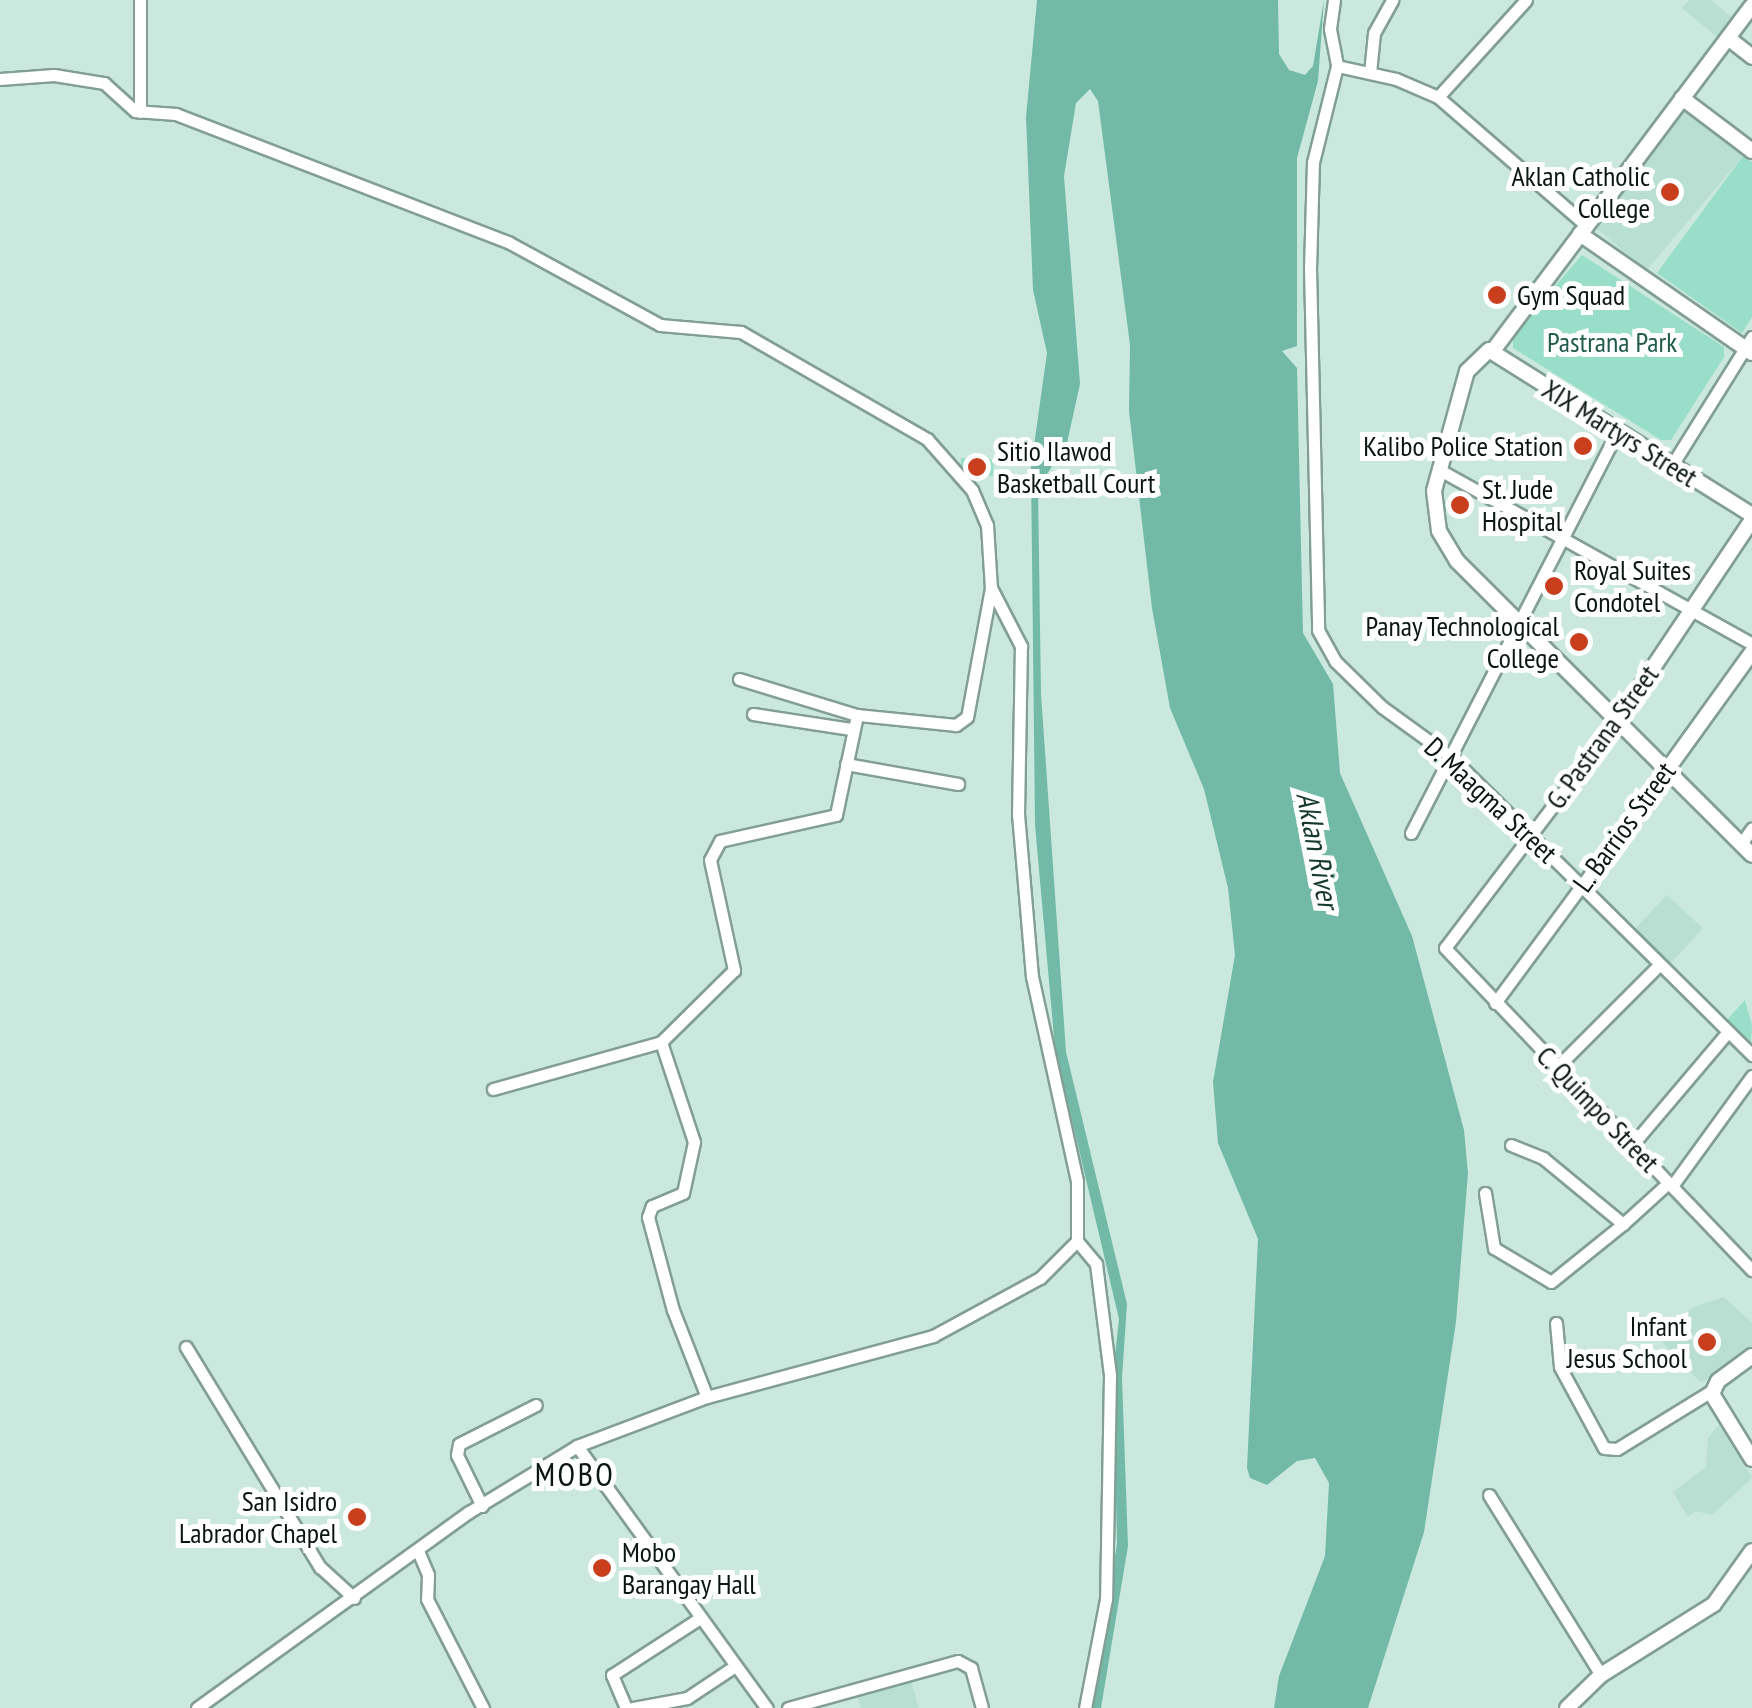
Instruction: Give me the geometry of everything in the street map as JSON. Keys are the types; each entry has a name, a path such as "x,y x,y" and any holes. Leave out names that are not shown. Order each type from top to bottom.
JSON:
{"street":[{"path":"140,0 140,112"},
{"path":"1334,0 1330,29 1338,66 1438,97 1584,230 1750,346 1672,465"},
{"path":"1370,73 1374,33 1392,0"},
{"path":"1438,97 1519,2"},
{"path":"1746,850 1445,544 1434,511 1438,470 1468,371 1490,351 1752,6"},
{"path":"1728,38 1752,57"},
{"name":"D. Maagma Street","path":"1338,66 1313,162 1318,630 1335,661 1382,707 1451,757 1726,1034 1752,1055"},
{"path":"0,78 92,80 115,88 140,112 176,114 508,242 670,328 716,325 741,332 927,439 978,502 990,543 991,588 968,717 956,725 857,715 740,679"},
{"path":"1682,98 1752,152"},
{"name":"XIX Martyrs Street","path":"1490,351 1752,518"},
{"path":"1411,833 1618,431"},
{"path":"1438,470 1692,610 1752,648"},
{"name":"G. Pastrana Street","path":"1446,948 1618,720 1752,518"},
{"path":"991,588 1021,646 1018,815 1032,977 1077,1181 1076,1242 1096,1264 1110,1375 1106,1599 1085,1708"},
{"name":"L. Barrios Street","path":"1495,1003 1752,648"},
{"path":"752,714 851,729"},
{"path":"493,1089 661,1042 734,970 711,881 714,849 730,838 833,816 857,715"},
{"path":"846,764 958,784"},
{"path":"1746,850 1752,828"},
{"name":"C. Quimpo Street","path":"1446,948 1752,1270"},
{"path":"1557,1067 1659,965"},
{"path":"1632,1145 1726,1034"},
{"path":"661,1042 694,1142 682,1196 652,1206 648,1217 673,1310 706,1397"},
{"path":"1485,1193 1494,1248 1551,1282 1670,1185 1752,1076"},
{"path":"1511,1145 1543,1158 1624,1224"},
{"path":"197,1708 418,1550 577,1446 706,1397 932,1336 1040,1278 1076,1242"},
{"path":"1556,1323 1560,1367 1604,1448 1618,1449 1712,1390 1750,1360"},
{"path":"186,1347 320,1567 354,1598"},
{"path":"1712,1390 1714,1404 1752,1459"},
{"path":"482,1506 457,1455 459,1444 536,1405"},
{"path":"577,1446 639,1524 700,1618 768,1708"},
{"path":"1489,1496 1601,1675"},
{"path":"418,1550 428,1576 427,1600 483,1708"},
{"path":"1567,1708 1601,1675 1714,1604 1752,1551"},
{"path":"700,1618 612,1675 627,1708 687,1698 735,1666"},
{"path":"795,1707 958,1661 971,1668 982,1708"}],"shaded area":[{"path":"1689,0 1711,0 1732,18 1717,37 1682,8"},
{"name":"Aklan Catholic College","path":"1685,108 1742,156 1647,270 1589,222"},
{"path":"1667,895 1703,928 1669,965 1633,932"},
{"name":"Infant Jesus School","path":"1724,1297 1752,1323 1752,1349 1701,1383 1656,1336 1694,1307"},
{"path":"1719,1425 1752,1478 1712,1515 1696,1511 1688,1517 1673,1492 1706,1467 1708,1438"},
{"path":"910,1678 919,1708 861,1708 856,1693"}],"green space":[{"path":"1743,156 1752,162 1752,317 1742,333 1657,273"},
{"name":"Pastrana Park","path":"1582,255 1724,347 1724,357 1671,440 1661,440 1513,348 1513,335"},
{"name":"Sitio Ilawod Basketball Court","path":"961,458 994,460 993,476 960,474"},
{"path":"1745,1000 1752,1025 1751,1045 1725,1022"}],"water":[{"name":"Aklan River","path":"1037,0 1278,0 1279,54 1289,70 1305,75 1313,66 1324,0 1318,81 1297,158 1297,346 1282,351 1297,368 1303,633 1333,684 1340,773 1412,936 1464,1130 1468,1173 1456,1322 1424,1532 1368,1708 1274,1708 1279,1676 1325,1556 1329,1483 1315,1458 1297,1461 1267,1485 1250,1478 1247,1468 1258,1239 1218,1143 1213,1082 1235,955 1228,888 1204,789 1170,708 1152,608 1129,411 1130,345 1098,101 1090,89 1076,103 1064,176 1080,384 1067,443 1038,488 1041,694 1066,1052 1127,1304 1122,1378 1128,1546 1101,1708 1092,1708 1117,1543 1113,1374 1119,1319 1055,1048 1035,825 1031,467 1047,353 1033,290 1026,117"}],"place":[{"name":"Aklan Catholic College","path":"1670,192"},
{"name":"Gym Squad","path":"1497,295"},
{"name":"Kalibo Police Station","path":"1583,446"},
{"name":"Sitio Ilawod Basketball Court","path":"977,467"},
{"name":"St. Jude Hospital","path":"1460,505"},
{"name":"Royal Suites Condotel","path":"1554,586"},
{"name":"Panay Technological College","path":"1579,642"},
{"name":"Infant Jesus School","path":"1707,1342"},
{"name":"San Isidro Labrador Chapel","path":"357,1517"},
{"name":"Mobo Barangay Hall","path":"602,1568"}],"district":[{"name":"MOBO","path":"575,1474"}]}
